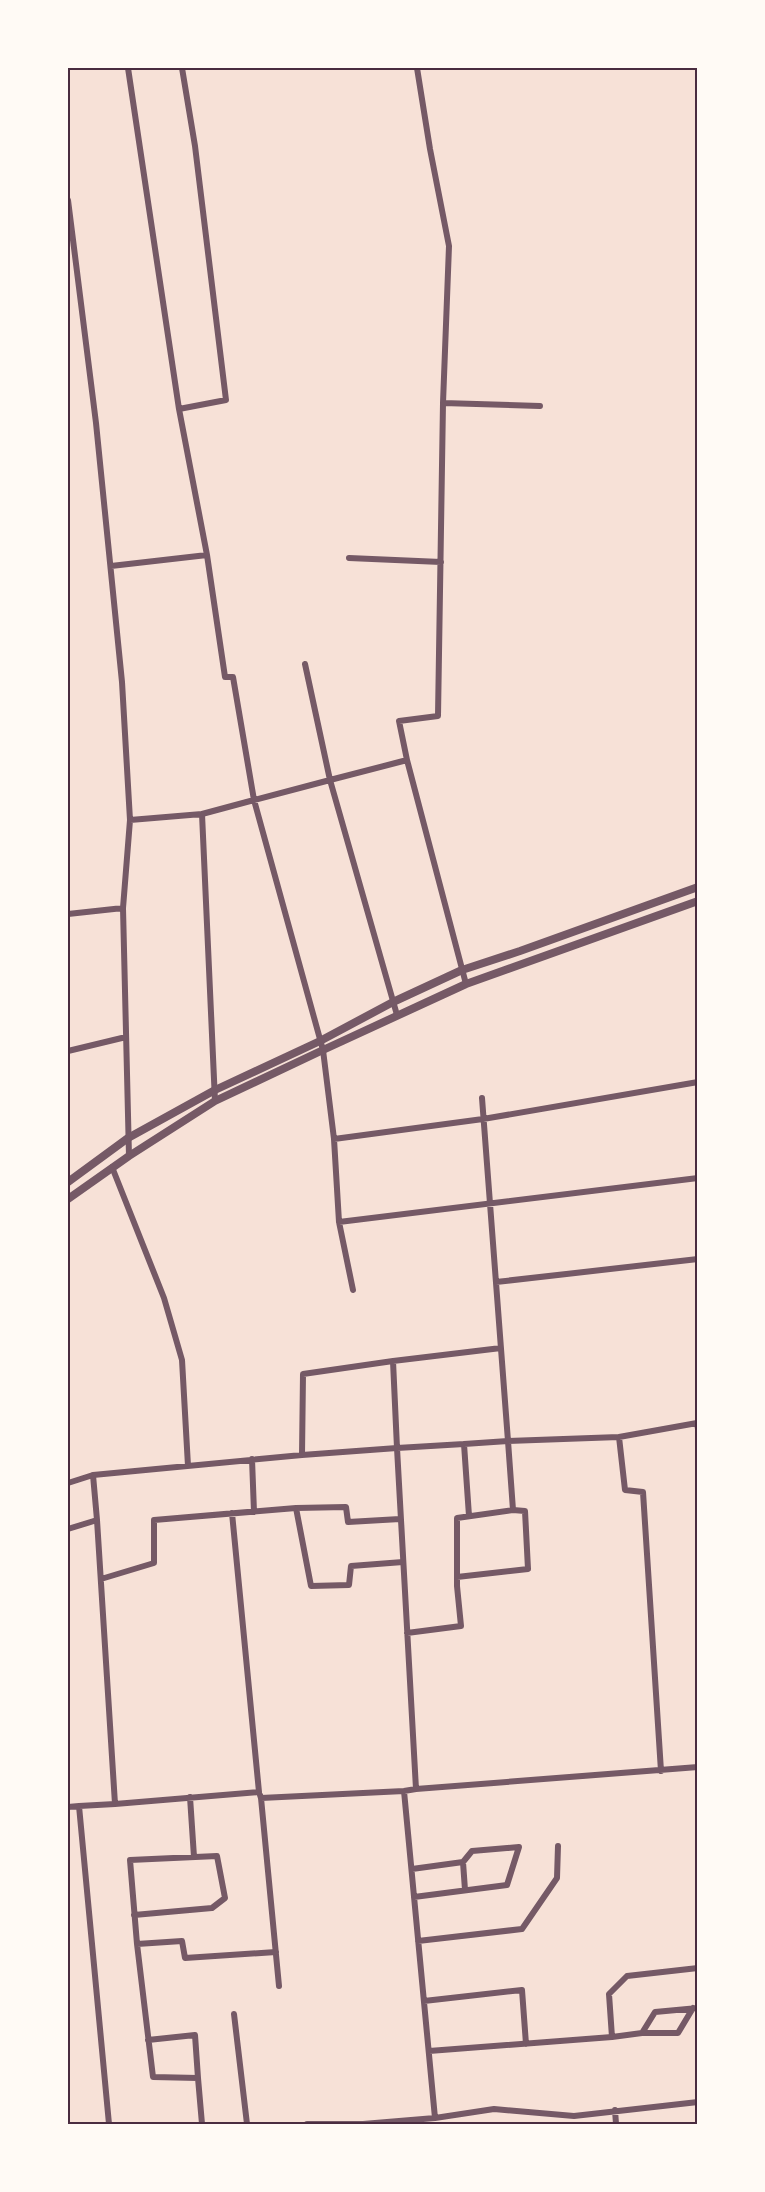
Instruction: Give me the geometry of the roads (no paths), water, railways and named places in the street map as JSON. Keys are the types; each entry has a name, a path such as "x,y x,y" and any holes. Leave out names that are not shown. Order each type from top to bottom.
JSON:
{"street":[{"path":"128,68 179,409 207,555 225,677 233,677 254,800 322,1045 334,1139 339,1222 353,1290"},
{"path":"179,409 226,400 195,146 183,68"},
{"path":"417,68 449,246 443,403 438,716 399,721 407,760 466,984"},
{"path":"68,200 96,423 122,682 130,820 123,908 129,1155"},
{"path":"443,403 540,406"},
{"path":"111,566 207,555"},
{"path":"349,558 441,562"},
{"path":"305,664 330,780 396,1015"},
{"path":"130,820 202,814 407,760"},
{"path":"202,814 215,1101"},
{"path":"68,1199 129,1155 215,1101 322,1045 393,1002 462,970 698,887"},
{"path":"68,1182 128,1138 215,1090 466,984 698,901"},
{"path":"68,914 123,908"},
{"path":"68,1051 126,1037"},
{"path":"334,1139 483,1119 698,1082"},
{"path":"482,1098 513,1510"},
{"path":"112,1167 164,1298 182,1360 188,1466"},
{"path":"339,1222 698,1178"},
{"path":"496,1282 698,1259"},
{"path":"302,1455 303,1374 501,1348"},
{"path":"393,1361 416,1789"},
{"path":"68,1482 93,1475 252,1459 508,1441 619,1437 697,1423 698,1429"},
{"path":"619,1437 625,1490 643,1492 661,1771"},
{"path":"464,1444 469,1516"},
{"path":"252,1459 254,1512"},
{"path":"93,1475 115,1804"},
{"path":"101,1579 154,1563 154,1520 346,1507 348,1522 400,1519"},
{"path":"296,1509 311,1586 349,1585 351,1566 403,1562"},
{"path":"407,1633 461,1626 457,1577 457,1518 513,1510 525,1511 528,1569 457,1577"},
{"path":"232,1513 279,1986"},
{"path":"68,1529 97,1520"},
{"path":"68,1807 190,1797 404,1791 698,1767"},
{"path":"404,1791 435,2118"},
{"path":"190,1797 194,1857"},
{"path":"79,1806 109,2124"},
{"path":"418,1941 522,1929 557,1878 558,1846"},
{"path":"412,1869 463,1862 472,1851 519,1847 507,1885 414,1897"},
{"path":"134,1915 213,1908 225,1898 217,1856 130,1860 134,1915 137,1944 153,2077 198,2078"},
{"path":"463,1862 465,1890"},
{"path":"137,1944 182,1941 185,1958 276,1952"},
{"path":"612,2037 609,1994 627,1976 698,1968"},
{"path":"424,2001 522,1989 526,2044"},
{"path":"429,2051 642,2033 678,2033 695,2008"},
{"path":"642,2033 655,2012 695,2008"},
{"path":"234,2014 247,2124"},
{"path":"148,2040 195,2035 202,2124"},
{"path":"308,2124 411,2122 494,2109 574,2115 698,2102"},
{"path":"615,2110 616,2124"}]}
